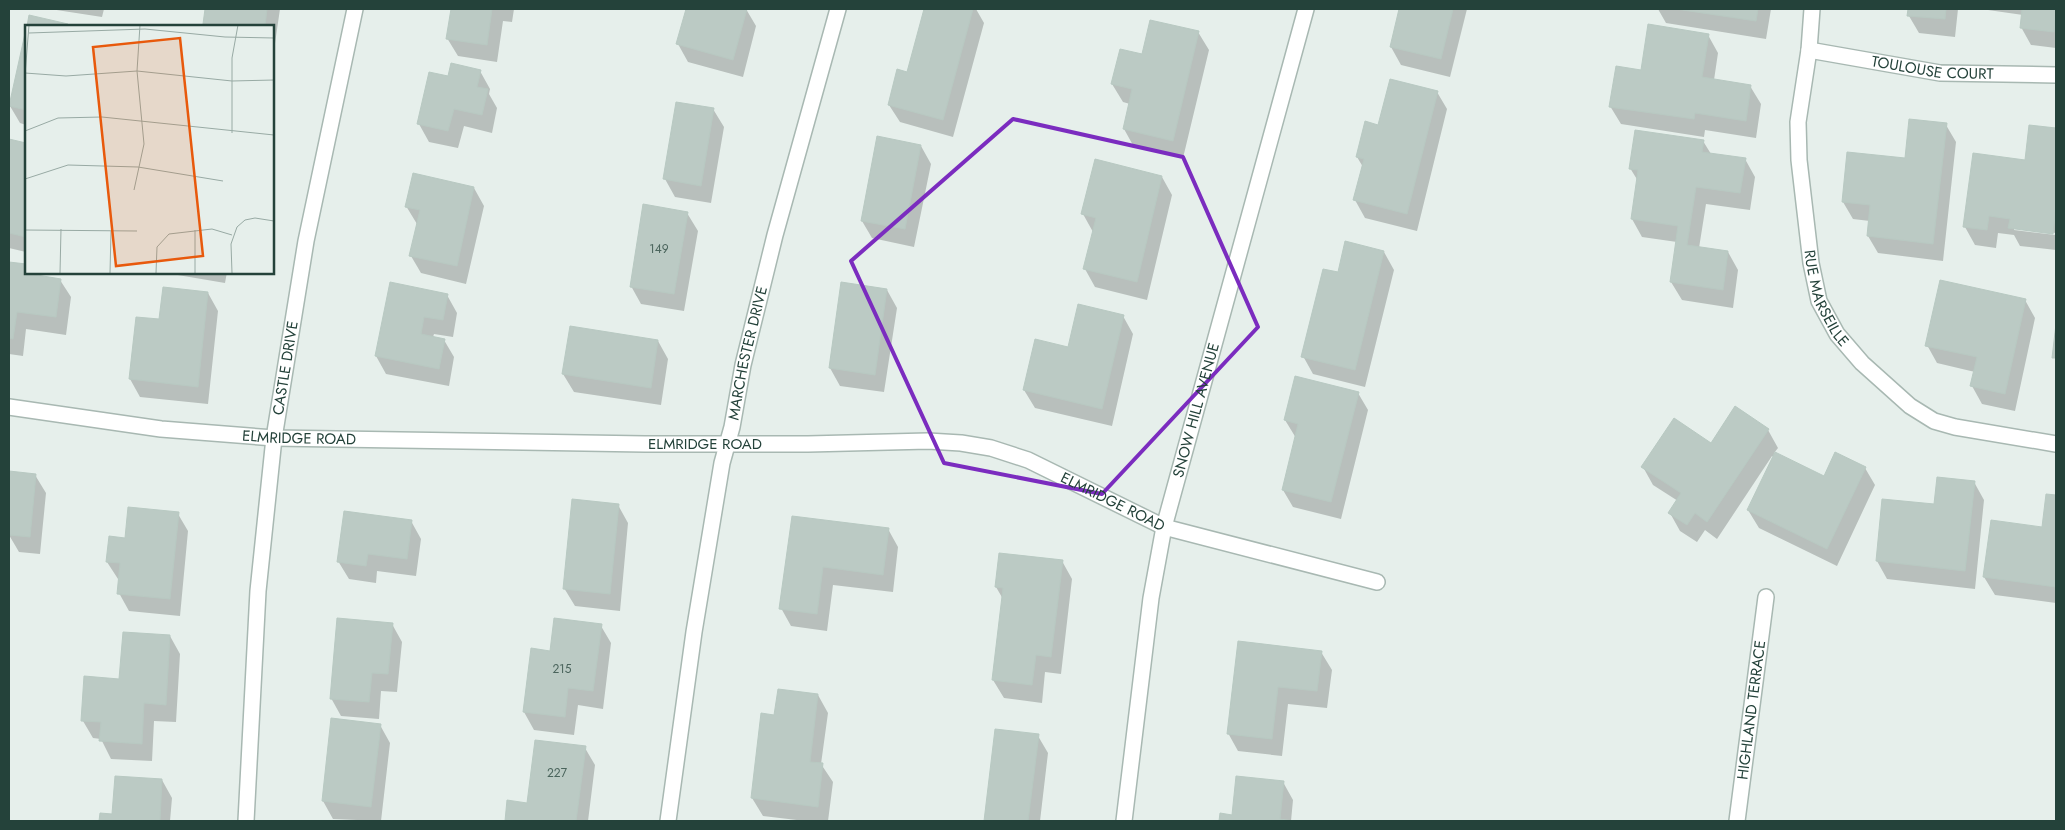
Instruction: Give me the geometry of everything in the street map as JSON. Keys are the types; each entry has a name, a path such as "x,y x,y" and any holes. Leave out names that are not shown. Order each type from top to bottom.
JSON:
{"street":[{"name":"CASTLE DRIVE","path":"246,821 258,591 274,438 306,241 355,9"},
{"name":"MARCHESTER DRIVE","path":"668,821 694,632 722,464 732,427 743,365 775,235 838,9"},
{"name":"SNOW HILL AVENUE","path":"1124,821 1151,598 1164,527 1306,9"},
{"name":"RUE MARSEILLE","path":"1812,9 1809,50 1798,122 1798,160 1811,263 1819,301 1837,334 1862,363 1910,406 1934,421 1956,427 2056,444"},
{"name":"TOULOUSE COURT","path":"1809,50 1940,73 2056,76"},
{"name":"ELMRIDGE ROAD","path":"9,407 161,429 274,438 645,444 808,444 928,441 991,448 1028,460 1164,527 1377,582"},
{"name":"HIGHLAND TERRACE","path":"1737,821 1766,597"}],"highlighted area":[{"path":"1013,119 1183,157 1258,327 1102,494 944,463 851,261"}],"building":[{"path":"205,9 267,9 265,25 203,24"},
{"path":"451,9 492,9 487,45 446,39"},
{"path":"686,9 747,9 733,60 676,44"},
{"path":"924,9 973,9 943,120 888,105 897,69 907,72"},
{"path":"1399,9 1453,9 1441,59 1390,47"},
{"path":"1676,9 1758,9 1756,21"},
{"path":"1908,9 1946,9 1945,19 1907,16"},
{"path":"2022,9 2056,9 2054,32 2020,28"},
{"path":"29,15 68,24 68,25 27,25"},
{"path":"1150,20 1199,31 1173,141 1123,129 1132,89 1111,84 1120,49 1142,54"},
{"path":"1648,24 1709,34 1702,77 1751,85 1746,121 1695,113 1694,119 1609,107 1616,66 1641,70"},
{"path":"25,34 25,110 9,106"},
{"path":"451,63 481,70 477,87 488,89 482,115 454,109 448,131 417,124 429,72 448,76"},
{"path":"1390,79 1438,91 1407,214 1353,200 1364,159 1356,157 1365,121 1378,125"},
{"path":"676,102 714,108 701,186 663,179"},
{"path":"1909,119 1947,123 1933,244 1867,236 1870,205 1842,202 1847,152 1905,158"},
{"path":"2029,125 2056,128 2056,207 2053,234 2008,228 2010,219 1989,216 1987,230 1963,227 1973,153 2025,160"},
{"path":"1635,130 1704,140 1702,152 1746,158 1740,193 1696,187 1687,245 1728,251 1723,290 1670,282 1678,226 1631,219 1638,170 1629,169"},
{"path":"877,136 921,145 905,229 861,221"},
{"path":"9,139 25,143 25,237 9,233"},
{"path":"1095,159 1162,176 1137,282 1083,269 1096,218 1081,214"},
{"path":"413,173 474,187 457,266 409,256 420,210 405,207"},
{"path":"643,204 688,212 674,294 630,287"},
{"path":"1345,241 1384,251 1355,370 1301,357 1323,269 1338,272"},
{"path":"9,262 25,264 25,274 61,279 56,317 17,312 13,339 9,338"},
{"path":"1940,280 2026,299 2005,394 1970,386 1977,357 1925,346"},
{"path":"390,282 448,294 443,320 424,317 421,334 445,339 439,369 375,356"},
{"path":"841,282 887,289 875,375 829,368"},
{"path":"163,287 208,292 198,387 129,379 136,317 159,319"},
{"path":"1078,304 1124,315 1102,409 1023,390 1035,339 1068,347"},
{"path":"2056,324 2056,358 2052,358"},
{"path":"570,326 658,340 651,388 562,374"},
{"path":"1295,376 1359,392 1331,502 1282,490 1298,424 1284,420"},
{"path":"1735,406 1769,429 1707,522 1695,513 1687,525 1668,513 1681,493 1641,467 1674,418 1711,443"},
{"path":"1775,452 1824,476 1835,452 1866,467 1827,549 1747,510"},
{"path":"9,471 36,474 30,537 9,535"},
{"path":"1937,477 1975,481 1965,571 1876,561 1882,499 1934,504"},
{"path":"2046,494 2056,495 2056,587 1983,577 1991,520 2042,527"},
{"path":"572,499 619,504 610,594 563,589"},
{"path":"128,507 179,512 170,599 117,594 120,563 106,562 109,536 125,538"},
{"path":"344,511 412,520 407,559 368,554 366,566 337,562"},
{"path":"792,516 889,528 883,575 823,567 817,614 779,609"},
{"path":"999,553 1063,560 1051,657 1036,655 1032,685 992,680 1003,588 995,587"},
{"path":"337,618 393,623 388,674 372,673 369,702 330,699"},
{"path":"554,618 602,624 593,691 568,688 565,717 523,712 531,648 550,651"},
{"path":"123,632 170,635 166,705 144,703 142,744 99,741 101,722 81,721 84,676 119,679"},
{"path":"1238,641 1322,651 1317,691 1278,687 1272,739 1227,734"},
{"path":"778,689 818,694 810,762 823,763 818,807 751,798 761,713 774,715"},
{"path":"331,718 381,724 371,807 322,801"},
{"path":"995,729 1039,734 1028,821 984,821"},
{"path":"535,740 586,746 576,821 505,821 507,800 527,803"},
{"path":"115,776 162,779 160,821 99,821 100,813 112,814"},
{"path":"1236,776 1284,781 1280,819 1294,821 1219,821 1220,813 1232,815"}]}
